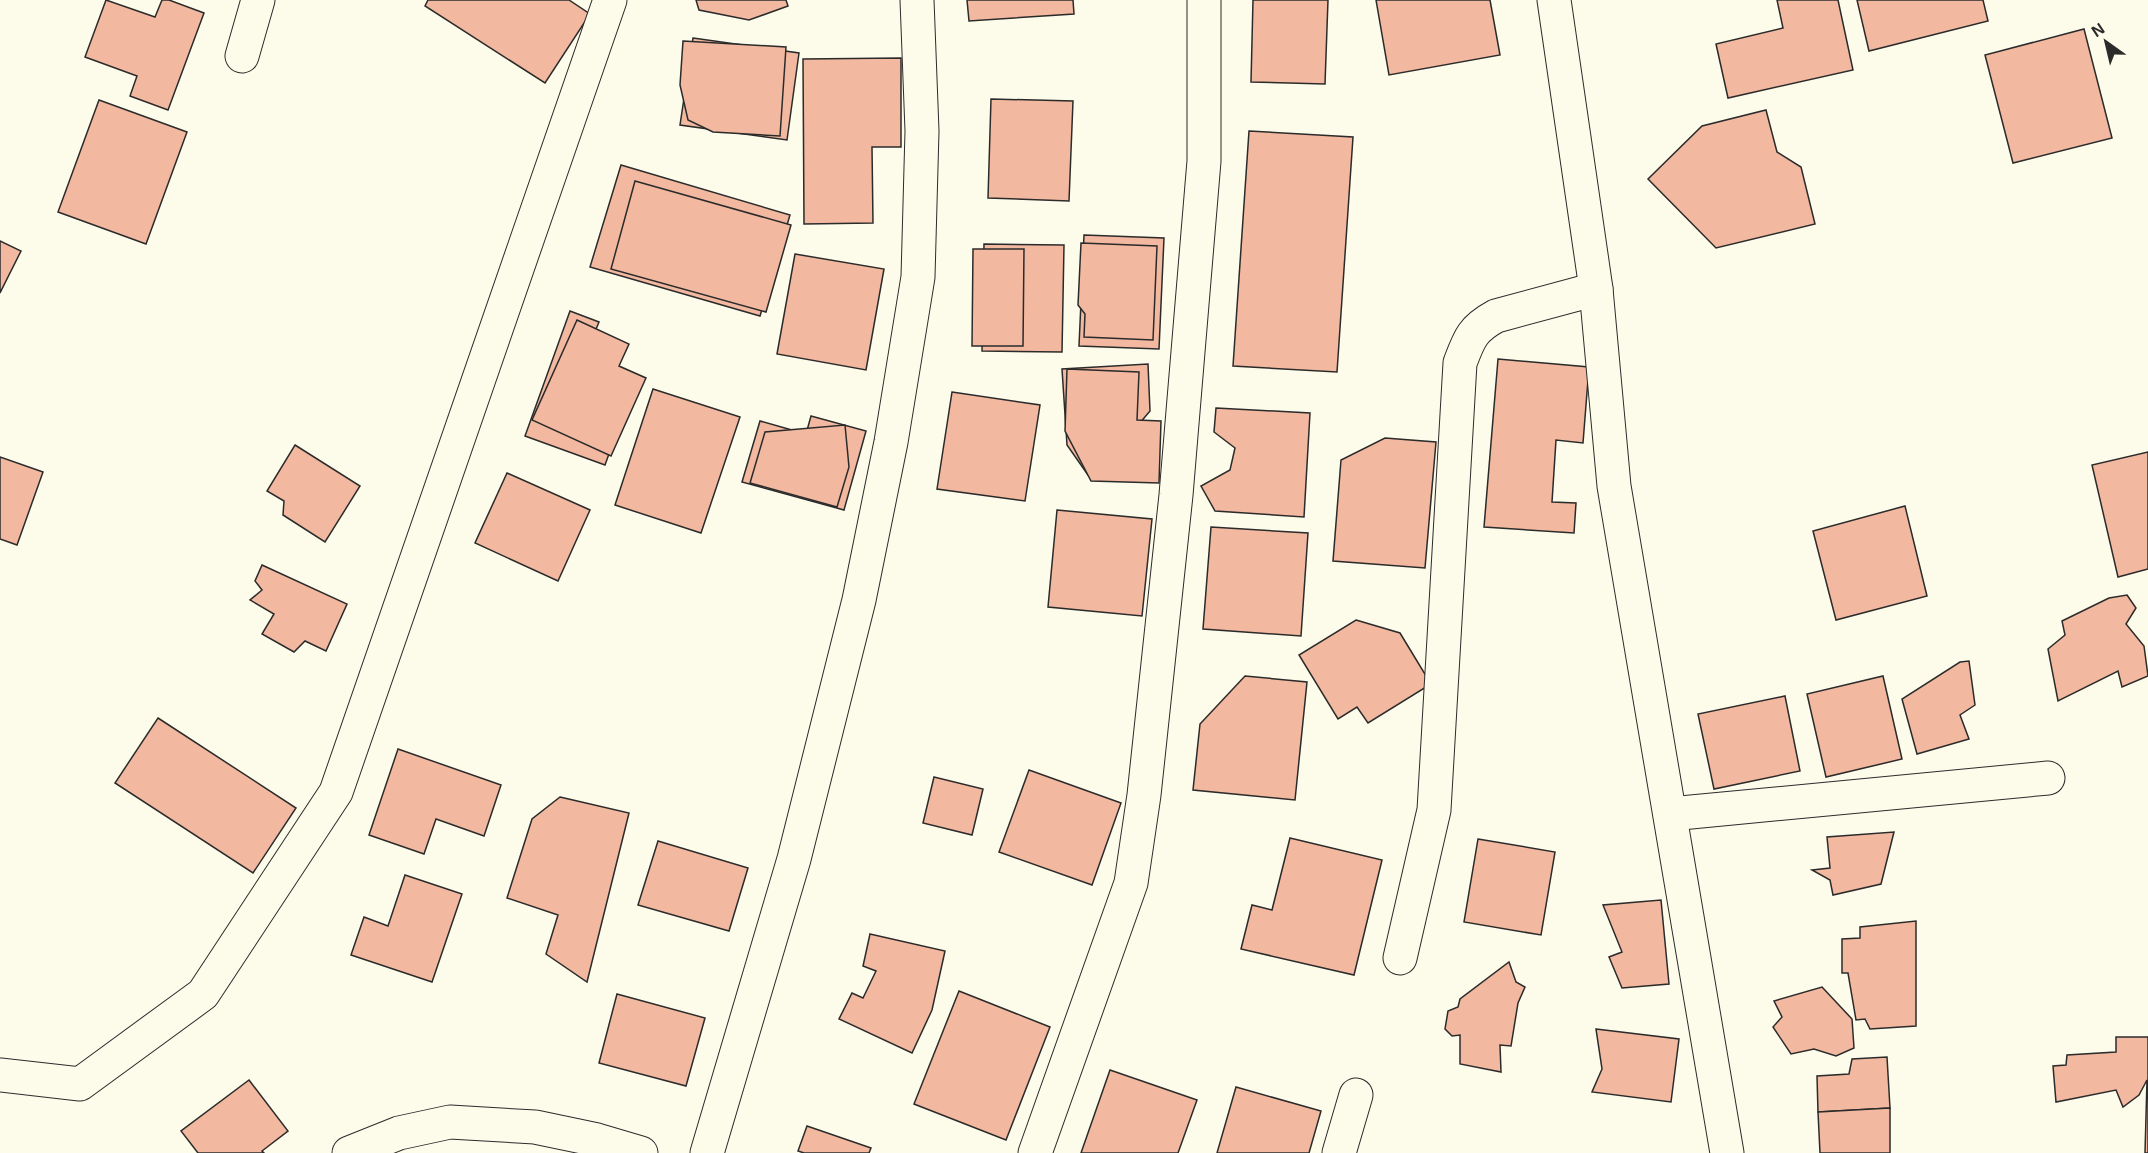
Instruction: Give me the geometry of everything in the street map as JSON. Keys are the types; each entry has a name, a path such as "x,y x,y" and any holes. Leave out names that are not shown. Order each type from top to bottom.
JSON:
{"street":[{"path":"242,56 258,0"},
{"path":"0,1075 80,1084 203,994 336,792 610,0"},
{"path":"707,1153 794,859 859,600 891,442 918,276 922,131 917,0"},
{"path":"1035,1153 1131,883 1144,795 1176,495 1204,161 1203,0"},
{"path":"1554,0 1596,289 1614,486 1727,1153"},
{"path":"1400,958 1434,810 1460,363 1469,339 1481,324 1496,316 1596,289"},
{"path":"1670,814 2048,778"},
{"path":"1339,1153 1356,1095"},
{"path":"349,1153 399,1133 450,1122 534,1127 597,1140 641,1153"}],"building":[{"path":"106,0 155,17 162,0 169,0 204,13 168,110 130,96 137,76 85,57"},
{"path":"428,0 569,0 590,14 545,83 425,6"},
{"path":"696,0 786,0 788,6 749,20 699,10"},
{"path":"967,0 1073,0 1074,14 969,21"},
{"path":"1253,0 1328,0 1325,84 1251,82"},
{"path":"1376,0 1490,0 1500,55 1389,75"},
{"path":"1777,0 1838,0 1853,70 1728,98 1716,44 1783,28"},
{"path":"1857,0 1983,0 1988,21 1869,51"},
{"path":"2084,29 2112,138 2013,163 1985,55"},
{"path":"693,38 799,53 787,140 680,125"},
{"path":"683,41 786,47 780,136 713,132 688,120 680,85"},
{"path":"901,58 901,147 872,147 873,223 804,224 803,59"},
{"path":"991,99 1073,101 1069,201 988,198"},
{"path":"99,100 187,132 146,244 58,212"},
{"path":"1766,110 1777,152 1801,167 1815,224 1716,248 1648,179 1702,126"},
{"path":"1249,131 1353,137 1337,372 1233,366"},
{"path":"621,165 790,215 760,316 590,267"},
{"path":"635,181 791,225 766,312 611,269"},
{"path":"1084,235 1164,238 1159,349 1079,346"},
{"path":"0,241 21,251 0,293"},
{"path":"1081,243 1157,246 1153,340 1084,337 1085,314 1078,305"},
{"path":"984,244 1064,245 1062,352 982,351"},
{"path":"973,249 1024,249 1023,346 972,346"},
{"path":"795,254 884,269 866,370 777,354"},
{"path":"570,311 599,322 592,339 617,347 606,377 633,387 605,465 525,436"},
{"path":"577,320 629,344 619,366 646,378 611,456 532,420"},
{"path":"1498,359 1589,367 1583,443 1556,440 1552,502 1576,503 1574,533 1484,527"},
{"path":"1148,364 1150,411 1139,424 1151,435 1146,481 1088,475 1067,445 1062,369"},
{"path":"1067,369 1139,372 1137,420 1161,421 1159,483 1091,481 1065,431"},
{"path":"653,389 740,417 701,533 615,505"},
{"path":"952,392 1040,405 1025,501 937,489"},
{"path":"1216,408 1310,413 1304,517 1215,511 1201,486 1230,470 1235,448 1214,432"},
{"path":"811,416 866,431 844,510 742,482 760,421 806,434"},
{"path":"845,425 849,467 837,507 750,483 765,432"},
{"path":"1385,438 1436,442 1425,568 1333,561 1341,460"},
{"path":"295,445 360,486 325,542 283,515 284,501 267,491"},
{"path":"2148,452 2148,569 2118,577 2092,465"},
{"path":"0,457 43,472 17,545 0,539"},
{"path":"507,473 590,510 558,581 475,543"},
{"path":"1905,506 1927,596 1836,620 1813,531"},
{"path":"1057,510 1152,519 1142,616 1048,607"},
{"path":"1211,527 1308,533 1301,636 1203,629"},
{"path":"262,565 347,604 326,651 305,641 294,652 262,634 274,614 250,600 262,590 255,581"},
{"path":"2127,595 2136,608 2126,624 2144,646 2148,676 2122,687 2118,671 2058,701 2048,649 2065,635 2062,621 2109,598"},
{"path":"1356,620 1400,633 1431,684 1368,723 1357,707 1338,719 1299,655"},
{"path":"1969,661 1975,705 1960,715 1969,739 1917,754 1902,699 1960,662"},
{"path":"1245,676 1307,682 1295,800 1193,790 1200,724"},
{"path":"1883,676 1902,759 1826,777 1807,694"},
{"path":"1785,696 1800,771 1714,789 1698,714"},
{"path":"158,718 296,808 253,873 115,783"},
{"path":"398,749 501,785 484,836 436,819 424,854 369,835"},
{"path":"1029,770 1121,803 1092,885 999,852"},
{"path":"934,777 983,789 972,835 923,823"},
{"path":"560,797 629,813 587,982 546,954 558,915 507,898 532,819"},
{"path":"1894,832 1881,884 1833,895 1830,880 1812,870 1830,868 1827,837"},
{"path":"1290,838 1382,860 1354,975 1241,949 1252,905 1272,910"},
{"path":"1478,839 1555,852 1541,935 1464,922"},
{"path":"658,841 748,868 729,931 638,905"},
{"path":"405,875 462,894 432,982 351,955 364,917 388,926"},
{"path":"1661,900 1669,984 1622,988 1609,957 1622,952 1603,905"},
{"path":"1916,921 1916,1026 1870,1029 1865,1019 1856,1020 1848,973 1842,973 1842,939 1860,938 1860,927"},
{"path":"870,934 945,951 932,1010 912,1053 839,1019 852,993 863,998 876,971 863,966"},
{"path":"1509,962 1516,982 1525,987 1518,1003 1511,1046 1500,1045 1501,1072 1460,1064 1460,1035 1452,1036 1445,1029 1448,1011 1458,1007 1460,999"},
{"path":"1822,987 1852,1019 1854,1048 1836,1056 1814,1049 1791,1054 1773,1027 1782,1017 1774,1001"},
{"path":"959,991 1050,1027 1006,1140 914,1104"},
{"path":"617,994 705,1018 686,1086 599,1063"},
{"path":"1596,1029 1679,1039 1671,1102 1592,1092 1602,1069"},
{"path":"2116,1037 2148,1037 2148,1153 2145,1153 2147,1080 2139,1095 2123,1107 2116,1090 2056,1102 2053,1066 2066,1065 2067,1055 2116,1052"},
{"path":"1887,1057 1890,1108 1818,1112 1817,1076 1849,1074 1852,1059"},
{"path":"1110,1070 1197,1100 1178,1153 1081,1153"},
{"path":"249,1080 288,1131 262,1151 264,1153 198,1153 181,1131"},
{"path":"1236,1087 1321,1111 1309,1153 1217,1153"},
{"path":"1890,1108 1890,1153 1820,1153 1818,1112"},
{"path":"807,1126 871,1148 869,1153 804,1153 798,1151"}]}
